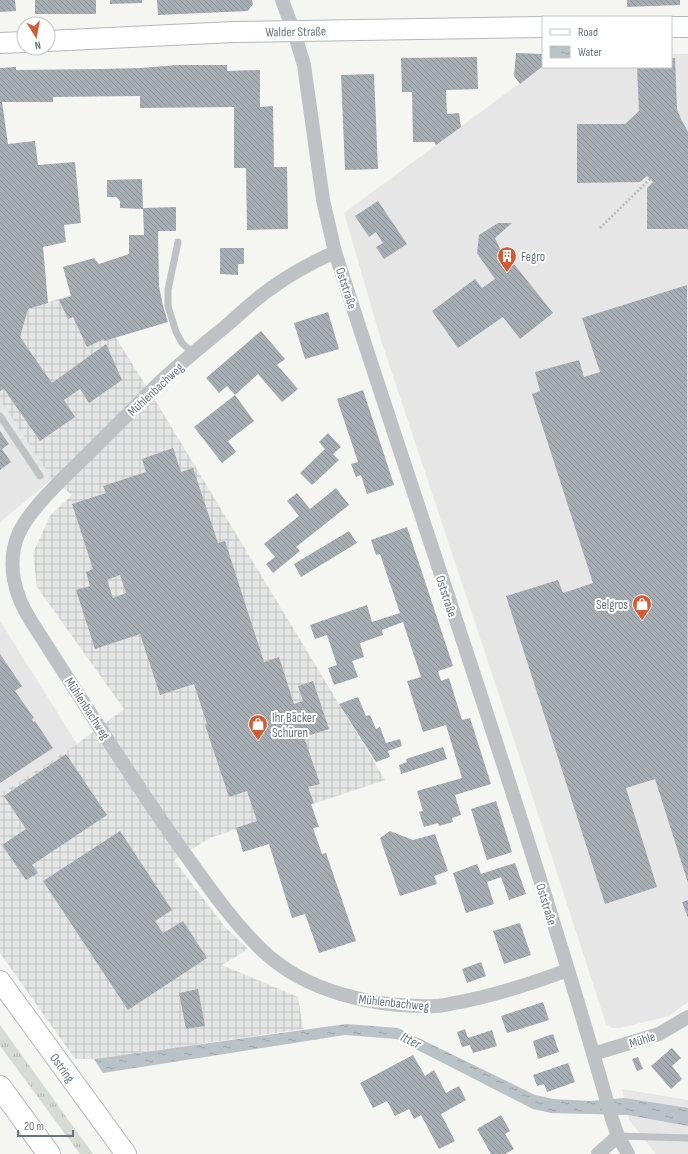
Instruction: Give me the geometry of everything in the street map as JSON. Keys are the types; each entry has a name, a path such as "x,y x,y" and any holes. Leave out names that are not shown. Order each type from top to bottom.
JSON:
{"highway":[{"path":"0,1087 49,1154"}],"main road":[{"name":"Walder Straße","path":"56,41 226,32 294,32 542,26"},
{"path":"672,27 688,27"},
{"path":"0,43 16,42"},
{"name":"Ostring","path":"0,981 126,1154"}],"street":[{"name":"Oststraße","path":"282,0 304,65 323,200 335,252 522,820 612,1119 618,1136 628,1154"},
{"name":"Mühlenbachweg","path":"335,252 321,258 270,289 193,353 158,384 57,485 26,521 18,535 12,562 13,580 23,609 169,831 230,916 263,951 297,977 343,996 388,1004 436,1006 483,997 547,978 568,970"},
{"name":"Mühle","path":"593,1054 659,1034 688,1017"},
{"path":"598,1154 618,1136"}],"lane":[{"path":"178,242 168,290 168,306 176,332 182,343 193,353"},
{"path":"0,416 40,476"},
{"path":"618,1136 688,1138"}],"path":[{"path":"600,228 650,179"}],"shaded area":[{"path":"672,54 688,54 688,1002 669,1016 620,1028 613,1028 606,1024 514,740 382,343 344,213 542,67 542,68 672,68"},
{"path":"86,290 158,405 385,780 210,838 174,860 225,927 248,949 222,965 298,997 303,1029 94,1059 75,1059 0,953 0,794 77,744 124,709 37,587 33,553 50,516 72,495 52,479 0,400 0,318"},
{"path":"0,400 52,479 0,522"},
{"path":"0,621 77,744 0,794"},
{"path":"622,1089 688,1100 688,1154 656,1154 629,1120"}],"green space":[{"path":"0,1025 93,1154 80,1154 0,1046"}],"water":[{"name":"Itter","path":"346,1024 398,1028 535,1095 553,1099 591,1101 624,1098 688,1108 688,1126 628,1115 551,1113 533,1109 396,1039 345,1035 103,1073 94,1059"}],"building":[{"path":"0,0 15,0 16,11 0,12"},
{"path":"35,0 96,0 96,14 35,14"},
{"path":"110,0 142,0 142,3 110,4"},
{"path":"157,0 252,0 253,4 248,11 158,15"},
{"path":"627,0 680,0 680,5 627,7"},
{"path":"516,53 542,54 542,67 520,84 514,76"},
{"path":"477,57 478,89 446,90 447,114 459,113 461,127 436,145 434,142 413,142 412,92 402,92 401,58"},
{"path":"672,58 675,58 677,109 688,132 688,229 647,229 647,188 653,182 647,176 640,182 577,183 577,124 625,124 639,111 637,68 672,68"},
{"path":"178,65 227,65 227,71 260,70 260,107 273,106 274,167 287,167 288,229 247,230 246,168 234,168 234,107 140,108 140,96 53,97 53,102 2,102 8,144 35,141 38,165 75,162 81,223 64,225 66,242 43,247 48,303 28,309 20,337 52,383 106,344 122,380 89,403 80,389 64,400 75,417 40,441 4,389 0,391 0,68 16,67 16,70 103,69"},
{"path":"374,74 378,169 345,170 341,75"},
{"path":"142,179 143,208 176,207 176,231 158,231 159,286 168,322 104,341 104,339 87,347 73,317 68,319 59,300 71,296 63,267 94,258 99,264 129,254 129,235 144,235 143,209 120,208 120,201 116,197 107,197 107,180"},
{"path":"378,201 407,244 384,259 376,247 383,243 376,232 369,237 355,216"},
{"path":"498,223 512,223 495,238 509,268 514,264 553,313 520,339 503,317 458,348 432,311 475,279 482,288 495,279 477,253 479,235"},
{"path":"220,248 244,248 244,264 238,264 238,275 220,274"},
{"path":"687,285 688,883 655,779 626,788 657,887 605,904 506,596 558,580 563,593 593,583 532,394 540,391 535,372 579,360 584,377 600,372 582,318"},
{"path":"328,312 339,349 305,359 294,323"},
{"path":"261,331 285,359 277,365 298,389 282,402 258,374 235,395 227,386 219,393 206,378"},
{"path":"363,390 394,485 367,494 361,475 356,477 351,464 358,462 337,399"},
{"path":"235,395 254,421 228,441 236,452 222,463 194,427"},
{"path":"0,431 9,444 2,449 11,462 0,470"},
{"path":"328,433 341,447 333,454 339,460 312,485 300,473 325,449 319,442"},
{"path":"173,448 181,472 193,468 218,543 225,541 264,662 279,657 294,704 303,701 298,686 313,681 329,729 304,737 320,784 308,787 314,803 311,804 319,827 313,828 322,854 326,853 356,941 319,953 305,914 292,918 269,844 243,852 236,828 257,821 247,791 229,797 205,725 207,724 194,684 160,695 140,634 95,649 76,590 90,586 86,572 93,569 72,504 106,493 103,486 146,472 142,459","holes":["120,575 126,593 113,598 107,580"]},
{"path":"336,488 349,505 296,547 300,551 273,573 266,564 275,557 264,544 299,516 287,501 297,493 310,509"},
{"path":"407,527 453,666 438,671 441,681 449,678 462,720 470,718 491,784 455,795 461,815 452,818 453,822 439,826 438,823 424,827 419,812 423,811 417,791 462,778 446,725 423,732 407,681 421,677 403,622 382,630 383,635 360,643 364,657 352,661 358,677 334,685 328,668 337,665 327,635 315,639 310,625 367,605 372,622 400,613 380,554 376,555 371,540"},
{"path":"349,531 357,543 301,577 294,564"},
{"path":"0,654 22,686 15,691 34,718 32,719 33,722 35,721 53,748 0,783"},
{"path":"358,697 366,716 370,715 376,729 380,727 386,743 400,739 402,746 388,751 390,757 376,762 339,704"},
{"path":"443,747 447,759 401,774 399,765 407,762 406,759"},
{"path":"66,754 107,815 32,865 38,873 26,880 2,845 26,829 4,796"},
{"path":"496,801 512,852 487,860 471,809"},
{"path":"120,831 172,910 155,921 163,933 183,921 207,958 128,1010 43,881"},
{"path":"390,831 413,840 435,834 448,871 434,876 437,884 400,896 380,838"},
{"path":"515,863 526,894 509,900 501,877 487,882 494,904 466,913 453,873 477,864 481,874"},
{"path":"688,900 688,918 682,902"},
{"path":"520,923 531,955 504,964 493,931"},
{"path":"481,962 486,976 467,983 462,969"},
{"path":"198,989 205,1026 186,1029 179,993"},
{"path":"543,1002 549,1020 507,1033 501,1016"},
{"path":"465,1029 468,1038 492,1030 497,1046 473,1053 470,1045 462,1047 457,1032"},
{"path":"553,1034 559,1052 538,1059 533,1041"},
{"path":"672,1048 681,1058 672,1066 682,1079 671,1089 651,1066"},
{"path":"413,1055 425,1076 434,1070 446,1093 459,1086 466,1100 441,1114 455,1141 439,1149 421,1115 414,1119 409,1109 395,1116 387,1101 373,1108 360,1083"},
{"path":"638,1057 643,1069 637,1071 632,1059"},
{"path":"568,1063 575,1082 547,1092 544,1084 537,1086 533,1075"},
{"path":"501,1115 510,1131 505,1134 514,1149 505,1154 491,1154 477,1129"}],"place":[{"name":"Fegro","path":"507,273"},
{"name":"Selgros","path":"642,621"},
{"name":"Ihr Bäcker Schüren","path":"258,741"}]}
